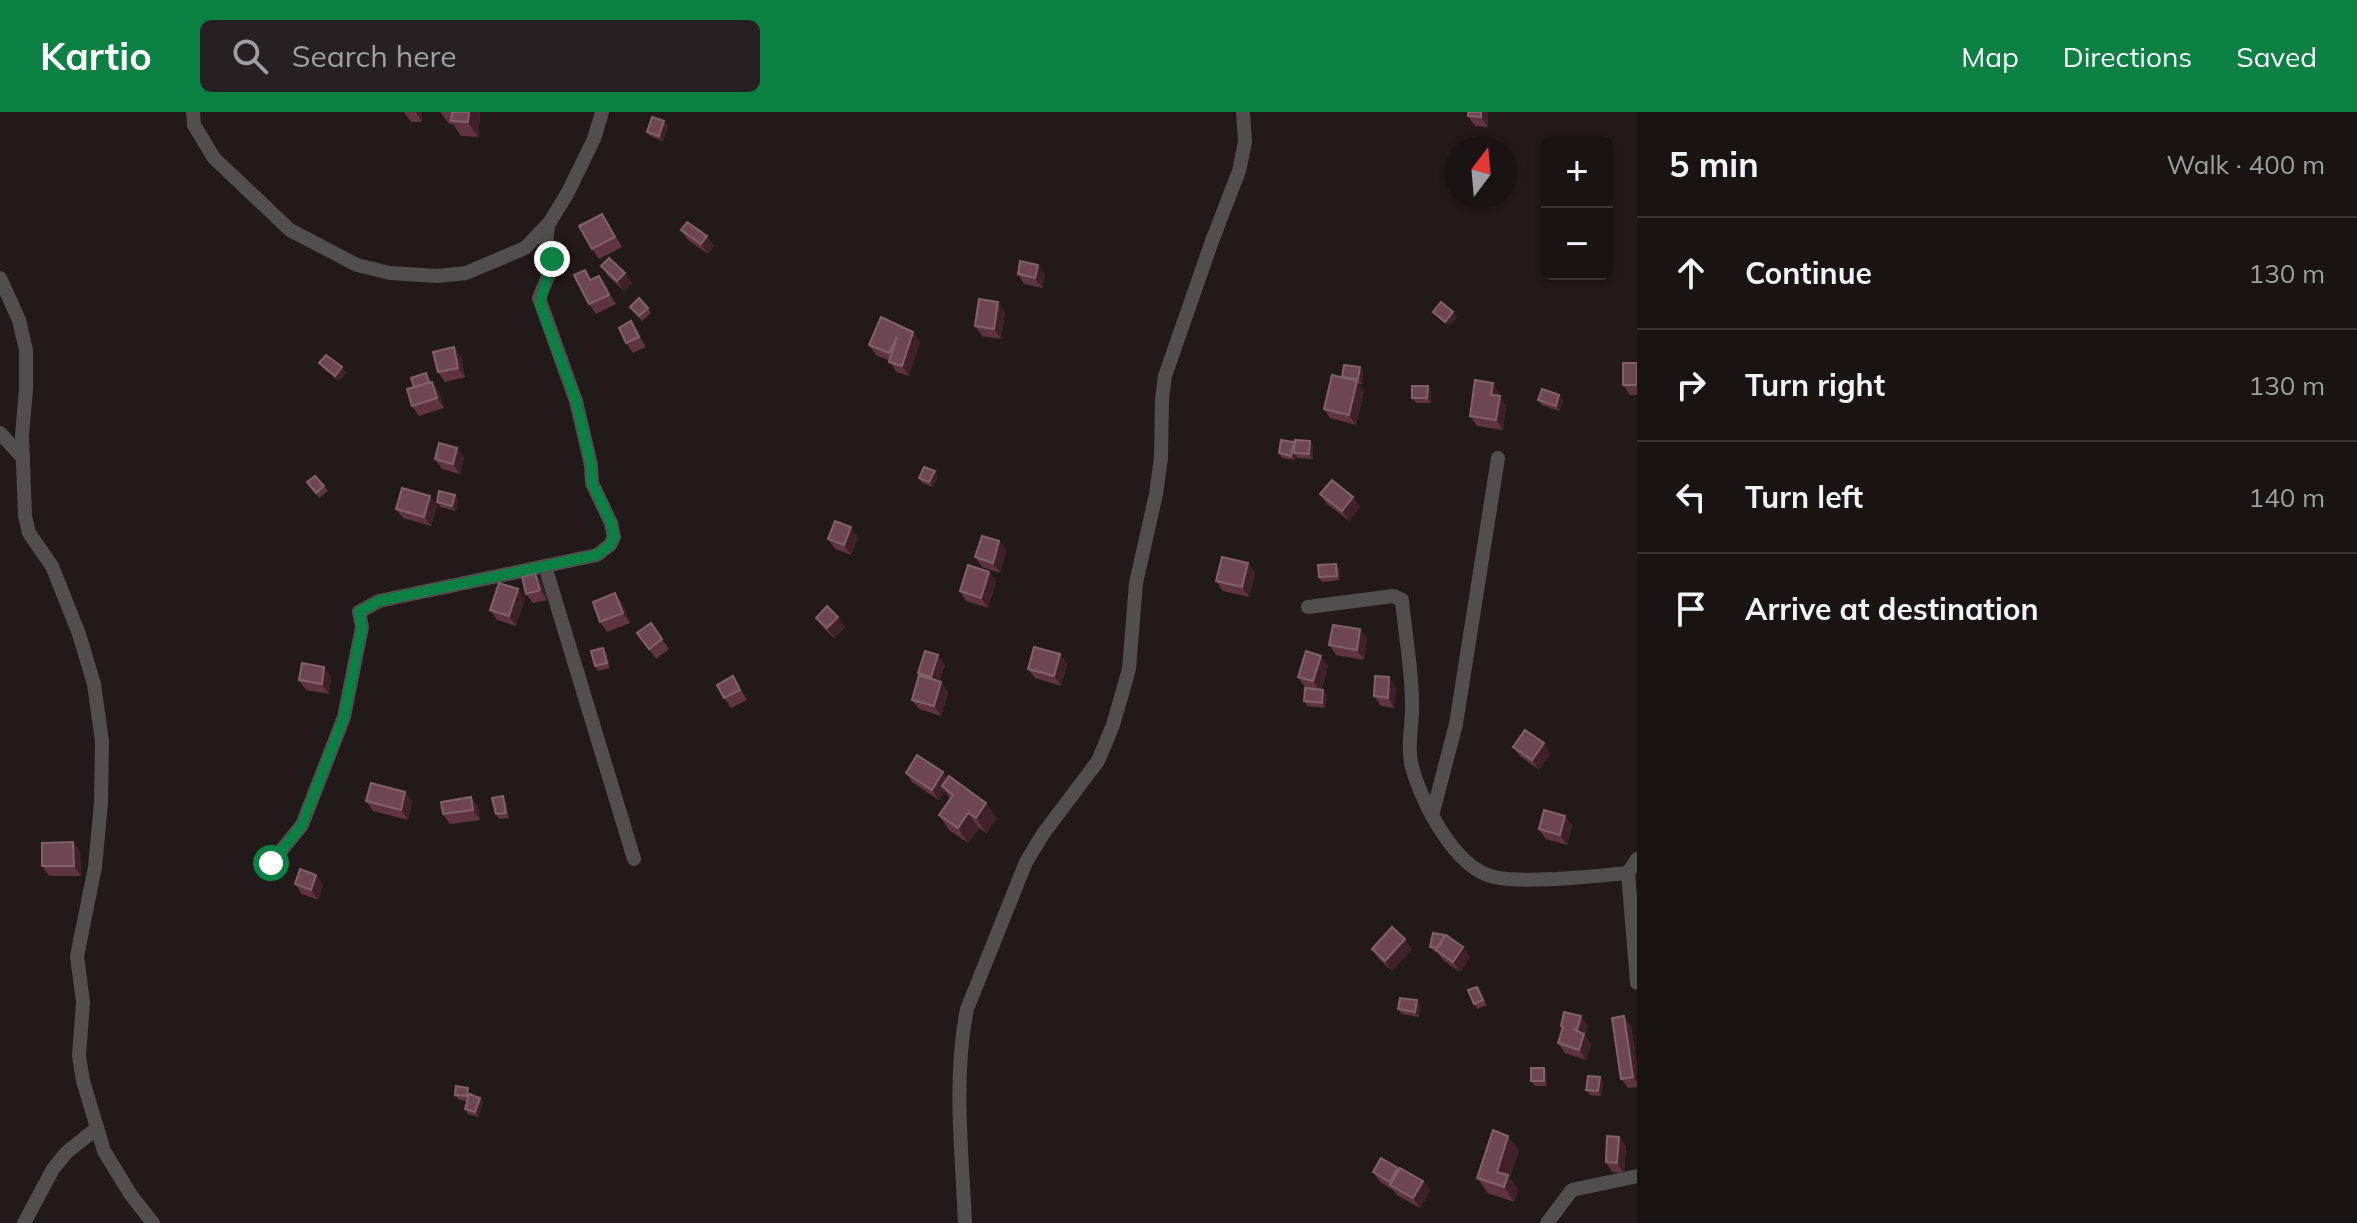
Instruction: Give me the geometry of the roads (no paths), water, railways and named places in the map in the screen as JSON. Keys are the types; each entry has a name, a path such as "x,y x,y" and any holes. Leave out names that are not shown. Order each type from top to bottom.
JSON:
{"street":[{"path":"193,112 194,125 214,158 290,230 357,265 390,273 437,276 466,273 525,248 548,225 567,194 594,139 602,112"},
{"path":"965,1223 960,1106 962,1034 967,1009 1026,862 1043,834 1098,761 1113,725 1129,669 1136,583 1156,494 1165,376 1239,171 1245,142 1243,112"},
{"path":"271,863 302,825 344,717 362,627 359,612 379,601 597,555 610,545 614,537 611,523 592,483 591,465 576,401 540,304 552,259 546,243 548,225"},
{"path":"0,278 19,320 26,350 25,516 29,533 52,566 79,634 94,684 102,741 101,803 95,867 77,956 83,1002 79,1056 104,1151 131,1195 153,1223"},
{"path":"0,433 23,458"},
{"path":"1432,816 1456,724 1498,458"},
{"path":"545,566 634,859"},
{"path":"1308,607 1393,596 1402,600 1412,701 1411,762 1418,788 1432,816 1465,861 1495,877 1556,878 1628,873"},
{"path":"1637,859 1628,873 1637,983"},
{"path":"24,1223 53,1169 67,1152 97,1128"},
{"path":"1547,1223 1572,1190 1637,1176"}]}
